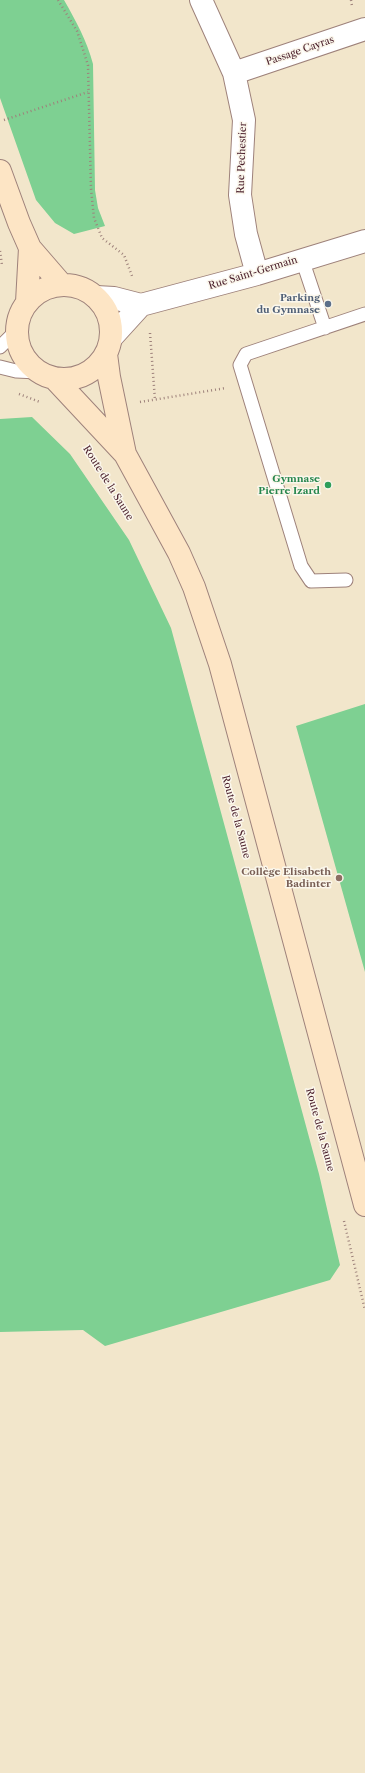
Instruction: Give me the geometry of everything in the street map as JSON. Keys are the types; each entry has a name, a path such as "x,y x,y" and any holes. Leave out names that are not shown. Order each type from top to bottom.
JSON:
{"street":[{"name":"Rue Pechestier","path":"201,0 234,73 244,120 240,195 246,234 257,274"},
{"name":"Passage Cayras","path":"234,73 365,29"},
{"path":"0,171 30,248 62,285"},
{"name":"Rue Saint-Germain","path":"96,297 114,298 141,305 257,274 365,240"},
{"path":"27,302 30,248"},
{"path":"125,454 109,377 111,323 106,309 96,297 86,290 74,286 62,285 49,287 37,293 27,302 19,315 17,330 19,346 26,361 46,375 125,454 179,553 205,617 220,664 365,1205"},
{"path":"46,375 69,379 84,375 97,367 109,346 141,305"}],"lane":[{"path":"302,259 324,328"},
{"path":"346,580 311,581 301,566 244,384 240,365 246,354 365,314"},
{"path":"0,347 17,330"},
{"path":"0,367 46,375"}],"path":[{"path":"58,0 77,31 88,65 91,189 94,218 102,238 124,255 133,280"},
{"path":"4,120 88,92"},
{"path":"150,333 155,400"},
{"path":"139,402 244,384"},
{"path":"12,392 24,395 42,403"},
{"name":"Route de la Saune","path":"96,463 109,481"},
{"path":"343,1219 365,1310"}],"green space":[{"path":"0,0 64,0 81,31 93,64 95,190 98,208 105,226 74,234 55,223 36,200 0,98"},
{"path":"32,417 70,454 129,540 171,628 319,1174 340,1265 330,1280 105,1346 83,1330 0,1332 0,419"},
{"path":"365,704 365,972 296,726"}],"place":[{"name":"Parking du Gymnase","path":"328,304"},
{"name":"Gymnase Pierre Izard","path":"328,485"},
{"name":"Collège Elisabeth Badinter","path":"339,878"}]}
